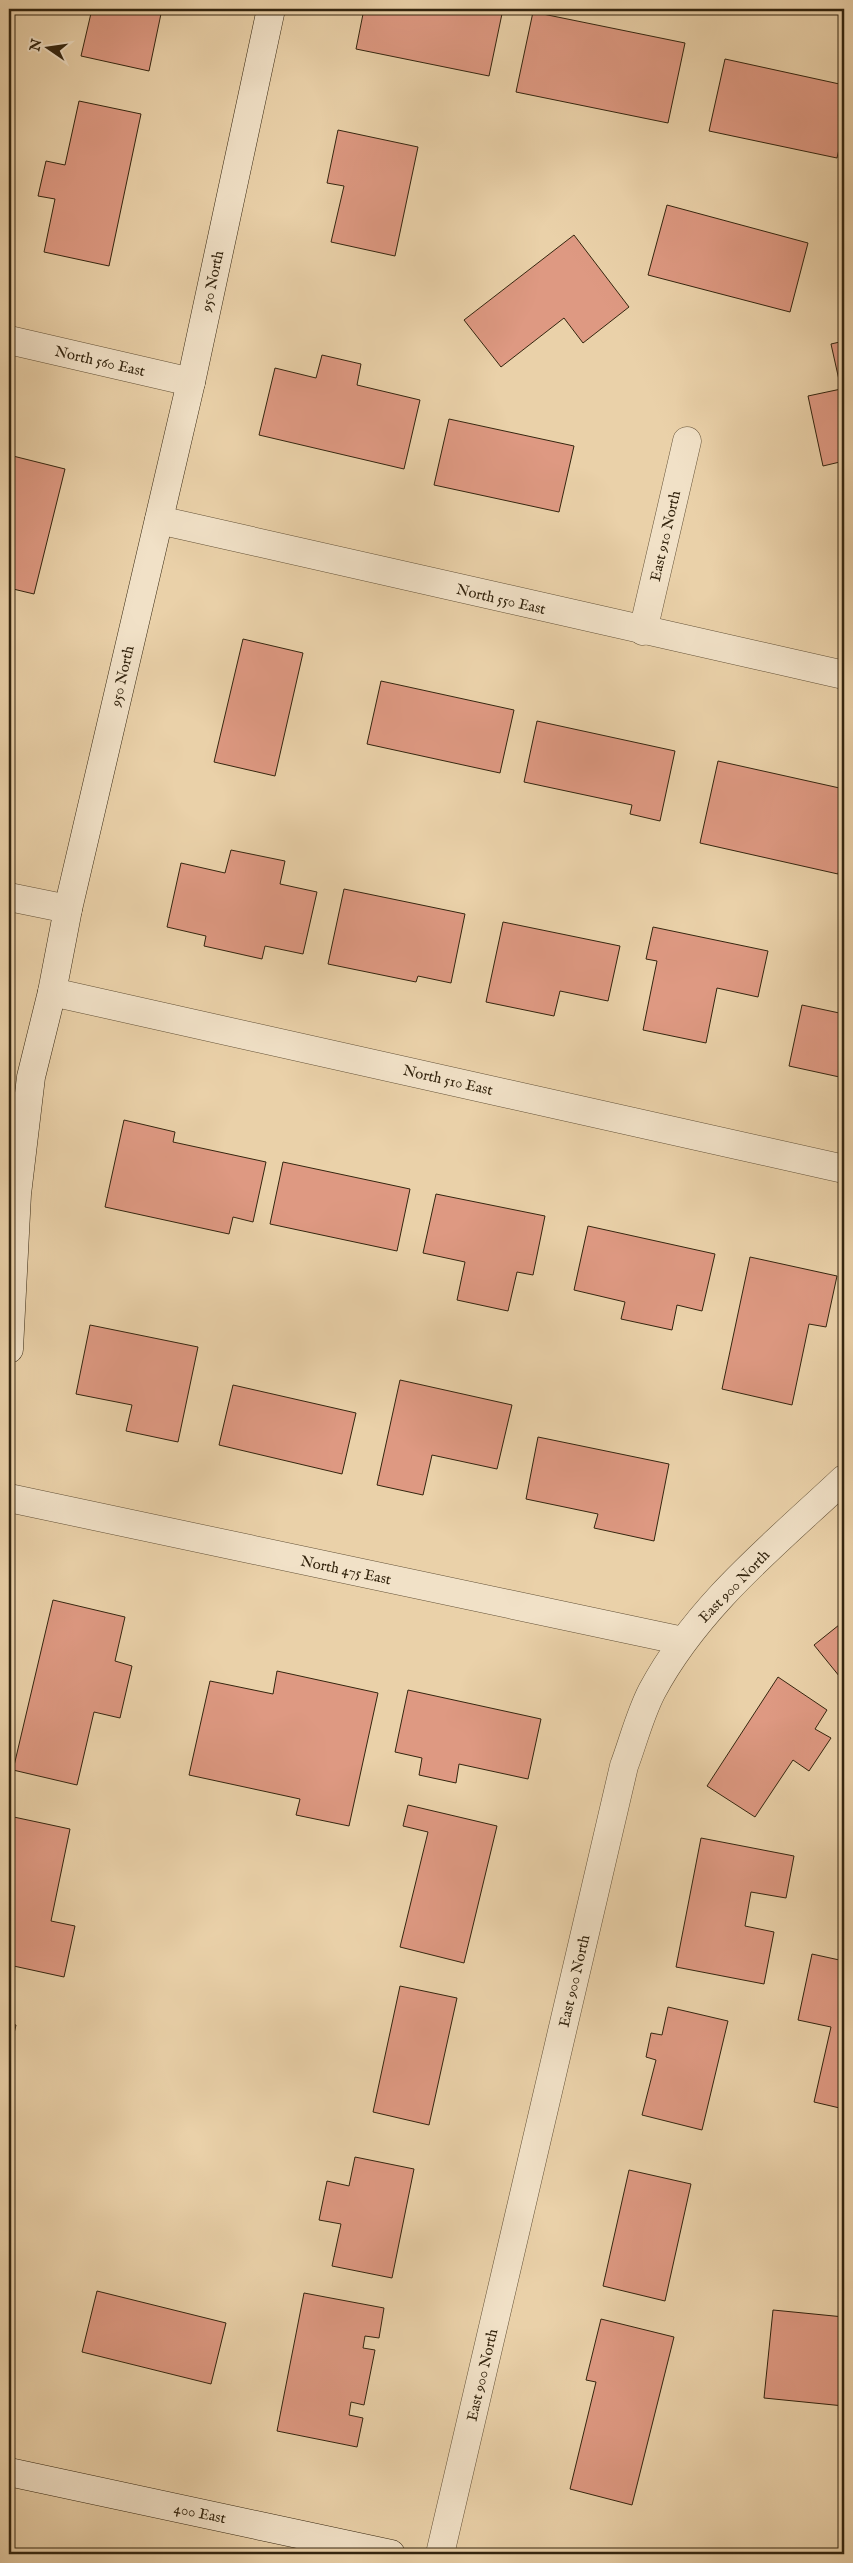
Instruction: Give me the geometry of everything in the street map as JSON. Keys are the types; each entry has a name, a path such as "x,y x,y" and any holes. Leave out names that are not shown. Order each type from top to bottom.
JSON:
{"street":[{"name":"950 North","path":"9,1349 17,1194 31,1077 191,382 271,9"},
{"name":"North 560 East","path":"9,340 191,382"},
{"name":"East 910 North","path":"643,631 687,441"},
{"name":"North 550 East","path":"159,520 844,675"},
{"path":"9,897 68,910"},
{"name":"North 510 East","path":"52,992 844,1169"},
{"name":"East 900 North","path":"440,2554 624,1766 651,1692 682,1641 719,1596 844,1479"},
{"name":"North 475 East","path":"9,1498 682,1641"},
{"name":"400 East","path":"9,2472 390,2554"}],"building":[{"path":"92,9 162,9 149,71 81,56"},
{"path":"364,9 503,9 489,76 356,49"},
{"path":"533,12 685,43 668,123 516,92"},
{"path":"725,59 844,85 844,127 837,158 709,131"},
{"path":"79,101 141,114 109,266 44,252 55,199 38,196 46,161 65,165"},
{"path":"338,130 418,147 395,256 331,242 344,186 327,183"},
{"path":"667,205 808,243 790,312 648,275"},
{"path":"574,235 629,307 583,343 564,318 501,367 464,320"},
{"path":"844,341 844,461 823,466 808,396 841,389 831,344"},
{"path":"322,355 361,364 357,385 420,400 404,469 259,435 275,368 316,378"},
{"path":"449,419 574,446 559,512 434,485"},
{"path":"9,455 65,469 34,594 9,588"},
{"path":"243,639 303,653 275,776 214,762"},
{"path":"381,681 514,710 500,773 367,744"},
{"path":"537,721 675,751 660,821 630,814 632,805 524,782"},
{"path":"718,761 844,789 844,846 838,874 700,843"},
{"path":"231,850 285,861 280,884 317,892 303,954 265,946 262,959 204,946 206,936 167,927 181,863 225,873"},
{"path":"344,889 465,914 451,983 418,976 416,982 328,964"},
{"path":"503,922 620,946 608,1001 560,991 554,1016 486,1002"},
{"path":"653,927 768,951 758,997 717,988 706,1043 643,1030 657,961 646,959"},
{"path":"802,1005 844,1014 844,1078 789,1066"},
{"path":"124,1120 175,1132 173,1142 266,1162 253,1222 233,1217 229,1234 105,1207"},
{"path":"283,1162 410,1189 397,1251 270,1224"},
{"path":"436,1194 545,1216 533,1275 517,1272 508,1311 457,1300 465,1262 423,1253"},
{"path":"588,1226 715,1254 702,1311 677,1305 672,1330 621,1319 625,1302 574,1290"},
{"path":"750,1257 837,1276 826,1327 809,1324 792,1405 722,1389"},
{"path":"90,1325 198,1347 178,1442 126,1431 132,1405 76,1394"},
{"path":"400,1380 512,1405 497,1469 432,1455 423,1495 377,1485"},
{"path":"233,1385 356,1413 342,1474 219,1445"},
{"path":"538,1437 669,1464 654,1541 594,1528 598,1514 526,1499"},
{"path":"53,1600 125,1617 115,1661 132,1666 120,1718 94,1712 77,1785 13,1770"},
{"path":"844,1621 844,1682 814,1645"},
{"path":"277,1671 378,1693 349,1826 296,1815 300,1799 189,1775 210,1681 273,1694"},
{"path":"778,1677 827,1710 815,1729 831,1738 809,1771 793,1760 755,1817 707,1786"},
{"path":"408,1690 541,1719 528,1779 459,1764 456,1783 419,1775 422,1758 395,1752"},
{"path":"408,1805 497,1826 464,1963 400,1947 428,1832 403,1826"},
{"path":"9,1816 70,1829 51,1921 75,1926 64,1977 9,1965"},
{"path":"701,1838 794,1856 786,1898 751,1892 745,1926 774,1932 764,1984 676,1967"},
{"path":"812,1954 844,1961 844,2109 814,2102 831,2027 798,2020"},
{"path":"400,1986 457,1998 429,2125 373,2112"},
{"path":"668,2007 728,2021 702,2130 642,2115 656,2060 646,2057 651,2033 662,2035"},
{"path":"9,2023 16,2025 9,2055"},
{"path":"355,2157 414,2169 392,2278 332,2266 341,2224 319,2220 327,2181 349,2186"},
{"path":"629,2170 691,2184 665,2301 603,2286"},
{"path":"97,2291 226,2323 211,2384 82,2352"},
{"path":"304,2293 384,2308 379,2338 365,2336 363,2348 375,2350 364,2405 351,2402 349,2415 363,2418 357,2447 277,2431"},
{"path":"773,2310 844,2317 844,2406 764,2398"},
{"path":"601,2319 674,2337 632,2505 570,2489 596,2382 586,2380"}]}
